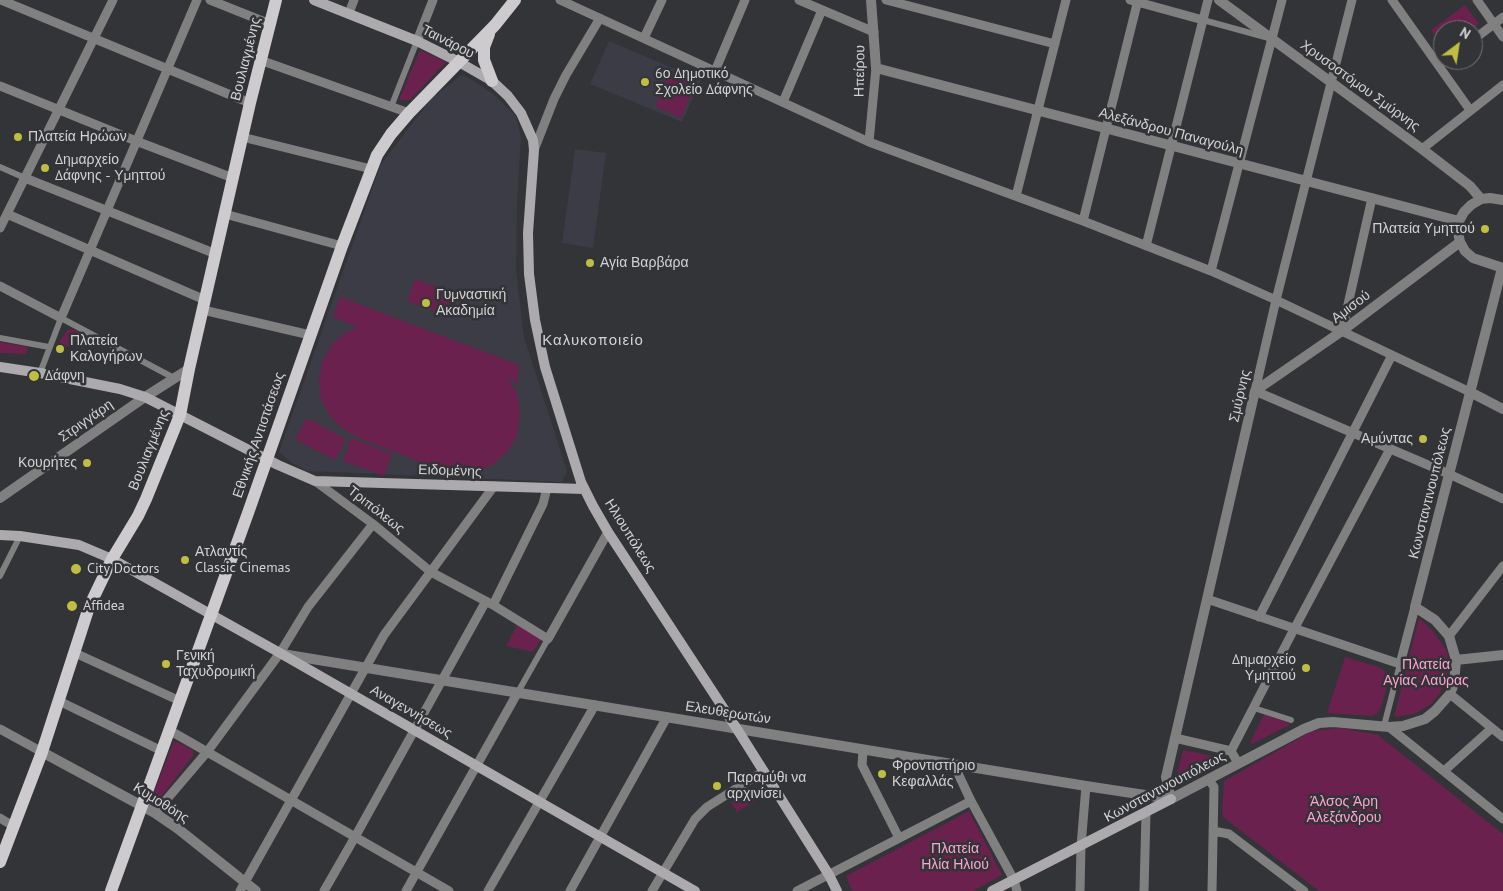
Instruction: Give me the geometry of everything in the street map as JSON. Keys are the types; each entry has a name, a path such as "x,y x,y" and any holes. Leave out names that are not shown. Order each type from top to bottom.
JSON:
{"main road":[{"name":"Βουλιαγμένης","path":"0,862 42,752 89,607 112,559 138,516 180,415 242,137 276,0"},
{"name":"Ταινάρου","path":"314,0 417,41 492,81 508,96 521,113 533,140 534,150"},
{"path":"492,81 484,60 486,40 495,25 515,0"},
{"name":"Εθνικής Αντιστάσεως","path":"111,891 342,246 377,155 409,113 495,25"},
{"name":"Ηλιουπόλεως","path":"534,150 528,233 529,274 535,320 545,367 584,489 608,532 737,728 829,875 837,891"},
{"name":"Τριπόλεως","path":"0,367 40,373 145,397 267,459 315,481"},
{"name":"Ειδομένης","path":"315,481 584,489"},
{"name":"Αναγεννήσεως","path":"0,536 20,536 79,545 112,559 695,891"},
{"name":"Κωνσταντινουπόλεως","path":"992,891 1171,799"}],"street":[{"path":"1,0 250,103"},
{"path":"0,228 113,0"},
{"path":"40,373 61,318 196,0"},
{"path":"210,0 270,24"},
{"path":"349,13 354,0"},
{"path":"391,107 434,0"},
{"path":"560,0 581,4 600,18 869,142 1083,221 1211,271 1342,331 1503,409"},
{"path":"644,38 662,0"},
{"path":"715,71 745,0"},
{"path":"799,0 874,32"},
{"name":"Ηπείρου","path":"869,142 876,68 871,0"},
{"path":"886,0 1055,44"},
{"path":"1016,196 1066,0"},
{"path":"1146,246 1208,0"},
{"name":"Χρυσοστόμου Σμύρνης","path":"1220,0 1422,149 1470,186 1480,199"},
{"path":"1211,271 1282,0"},
{"name":"Σμύρνης","path":"1171,799 1166,777 1276,300 1352,0"},
{"path":"1392,0 1433,52"},
{"path":"1477,0 1503,37"},
{"path":"1083,221 1135,1 1272,38"},
{"path":"783,102 822,10"},
{"path":"1483,32 1503,17"},
{"path":"534,150 554,99 566,75 600,18"},
{"path":"260,60 409,113"},
{"name":"Αλεξάνδρου Παναγούλη","path":"876,68 1459,221"},
{"path":"1446,70 1470,110"},
{"path":"1422,149 1503,85"},
{"path":"0,86 233,178"},
{"path":"242,137 371,169"},
{"path":"0,167 216,254"},
{"path":"1342,331 1372,198"},
{"path":"1502,268 1473,258 1460,242 1458,232 1459,221 1471,205 1480,199 1503,200"},
{"path":"7,214 90,250 204,305 310,335"},
{"path":"225,214 342,246"},
{"name":"Αμισού","path":"1255,391 1342,331 1460,242"},
{"name":"Κωνσταντινουπόλεως","path":"1171,799 1304,729 1319,723 1333,722 1386,726 1400,664 1502,268"},
{"path":"0,286 174,378"},
{"path":"0,338 50,347"},
{"path":"1259,617 1392,355"},
{"name":"Στριγγάρη","path":"0,498 145,397 189,369"},
{"path":"1255,391 1503,499"},
{"path":"1231,751 1390,449"},
{"name":"Τριπόλεως","path":"315,481 373,524 431,572 548,638"},
{"path":"240,891 390,627 494,486"},
{"path":"324,891 442,680 489,603 543,504 547,488"},
{"path":"155,813 207,752 280,653 308,607 373,524"},
{"path":"406,891 608,532"},
{"path":"0,576 20,536"},
{"path":"1449,636 1502,570"},
{"path":"1207,599 1400,664"},
{"path":"1386,726 1403,726 1425,719 1450,694 1455,679 1456,660 1449,636 1435,620 1415,607"},
{"path":"75,653 180,701"},
{"name":"Ελευθερωτών","path":"280,653 954,765 1171,799"},
{"path":"1456,660 1503,655"},
{"path":"1450,694 1503,737"},
{"path":"59,701 162,751"},
{"path":"488,891 595,705"},
{"path":"1254,708 1291,720"},
{"path":"570,891 667,717"},
{"path":"1386,726 1503,819"},
{"path":"1444,771 1492,728"},
{"path":"0,729 42,752"},
{"path":"169,730 449,891"},
{"path":"1175,738 1231,751 1238,763"},
{"path":"863,750 862,764 899,838"},
{"name":"Κυμοθόης","path":"42,752 155,813 177,828 256,891"},
{"path":"954,765 971,801 1014,880 1017,891"},
{"path":"654,889 662,872 695,819 707,807 764,771"},
{"path":"1209,780 1214,787 1212,891"},
{"path":"1080,891 1081,846 1086,786"},
{"path":"797,891 971,801"},
{"path":"1144,891 1146,813"},
{"path":"0,818 13,826"},
{"path":"1213,831 1229,834 1304,891"}],"shaded area":[{"name":"6ο Δημοτικό Σχολείο Δάφνης","path":"609,41 701,80 682,122 590,84"},
{"name":"Γυμναστική Ακαδημία","path":"460,76 465,76 493,94 516,116 521,138 517,201 516,270 524,337 567,471 562,482 307,471 292,463 279,452 381,164 432,98"},
{"path":"575,149 606,153 593,248 562,243"}],"green space":[{"path":"1465,5 1476,20 1445,20"},
{"path":"420,50 446,62 410,100 399,100"},
{"path":"670,71 697,82 681,118 655,106"},
{"path":"415,279 456,294 448,316 407,301"},
{"path":"340,297 519,365 517,384 506,376 517,393 520,411 518,433 509,450 495,463 479,471 460,474 443,471 359,438 341,428 329,415 321,399 319,380 322,362 332,344 348,331 358,327 333,317"},
{"path":"68,329 83,332 75,346 59,347 60,341"},
{"path":"0,342 28,347 26,354 0,353"},
{"path":"307,418 346,439 335,460 295,439"},
{"path":"351,438 392,454 384,476 343,461"},
{"name":"Πλατεία Αγίας Λαύρας","path":"1419,618 1434,632 1447,651 1447,676 1440,693 1430,705 1414,714 1394,717"},
{"path":"517,625 542,638 533,652 506,646"},
{"path":"1345,657 1379,667 1390,675 1378,713 1372,716 1327,713"},
{"path":"1264,714 1291,724 1252,744 1250,743"},
{"name":"Άλσος Άρη Αλεξάνδρου","path":"1341,728 1378,735 1503,834 1503,891 1319,891 1223,817 1224,781 1312,731"},
{"path":"174,741 193,750 193,756 160,798 157,798 154,792"},
{"path":"1184,750 1219,758 1216,764 1176,783"},
{"path":"757,787 763,796 737,812 731,802"},
{"name":"Πλατεία Ηλία Ηλιού","path":"969,811 1002,875 973,891 852,891 846,876"}],"place":[{"name":"6ο Δημοτικό Σχολείο Δάφνης","path":"645,82"},
{"name":"Πλατεία Ηρώων","path":"18,137"},
{"name":"Δημαρχείο Δάφνης - Υμηττού","path":"45,168"},
{"name":"Πλατεία Υμηττού","path":"1485,229"},
{"name":"Αγία Βαρβάρα","path":"590,263"},
{"name":"Γυμναστική Ακαδημία","path":"426,303"},
{"name":"Πλατεία Καλογήρων","path":"60,349"},
{"name":"Δάφνη","path":"34,376"},
{"name":"Αμύντας","path":"1423,439"},
{"name":"Κουρήτες","path":"87,463"},
{"name":"Ατλαντίς Classic Cinemas","path":"185,560"},
{"name":"City Doctors","path":"76,569"},
{"name":"Affidea","path":"72,606"},
{"name":"Γενική Ταχυδρομική","path":"166,664"},
{"name":"Δημαρχείο Υμηττού","path":"1306,668"},
{"name":"Φροντιστήριο Κεφαλλάς","path":"882,774"},
{"name":"Παραμύθι να αρχινίσει","path":"717,786"}],"district":[{"name":"Καλυκοποιείο","path":"593,341"}]}
